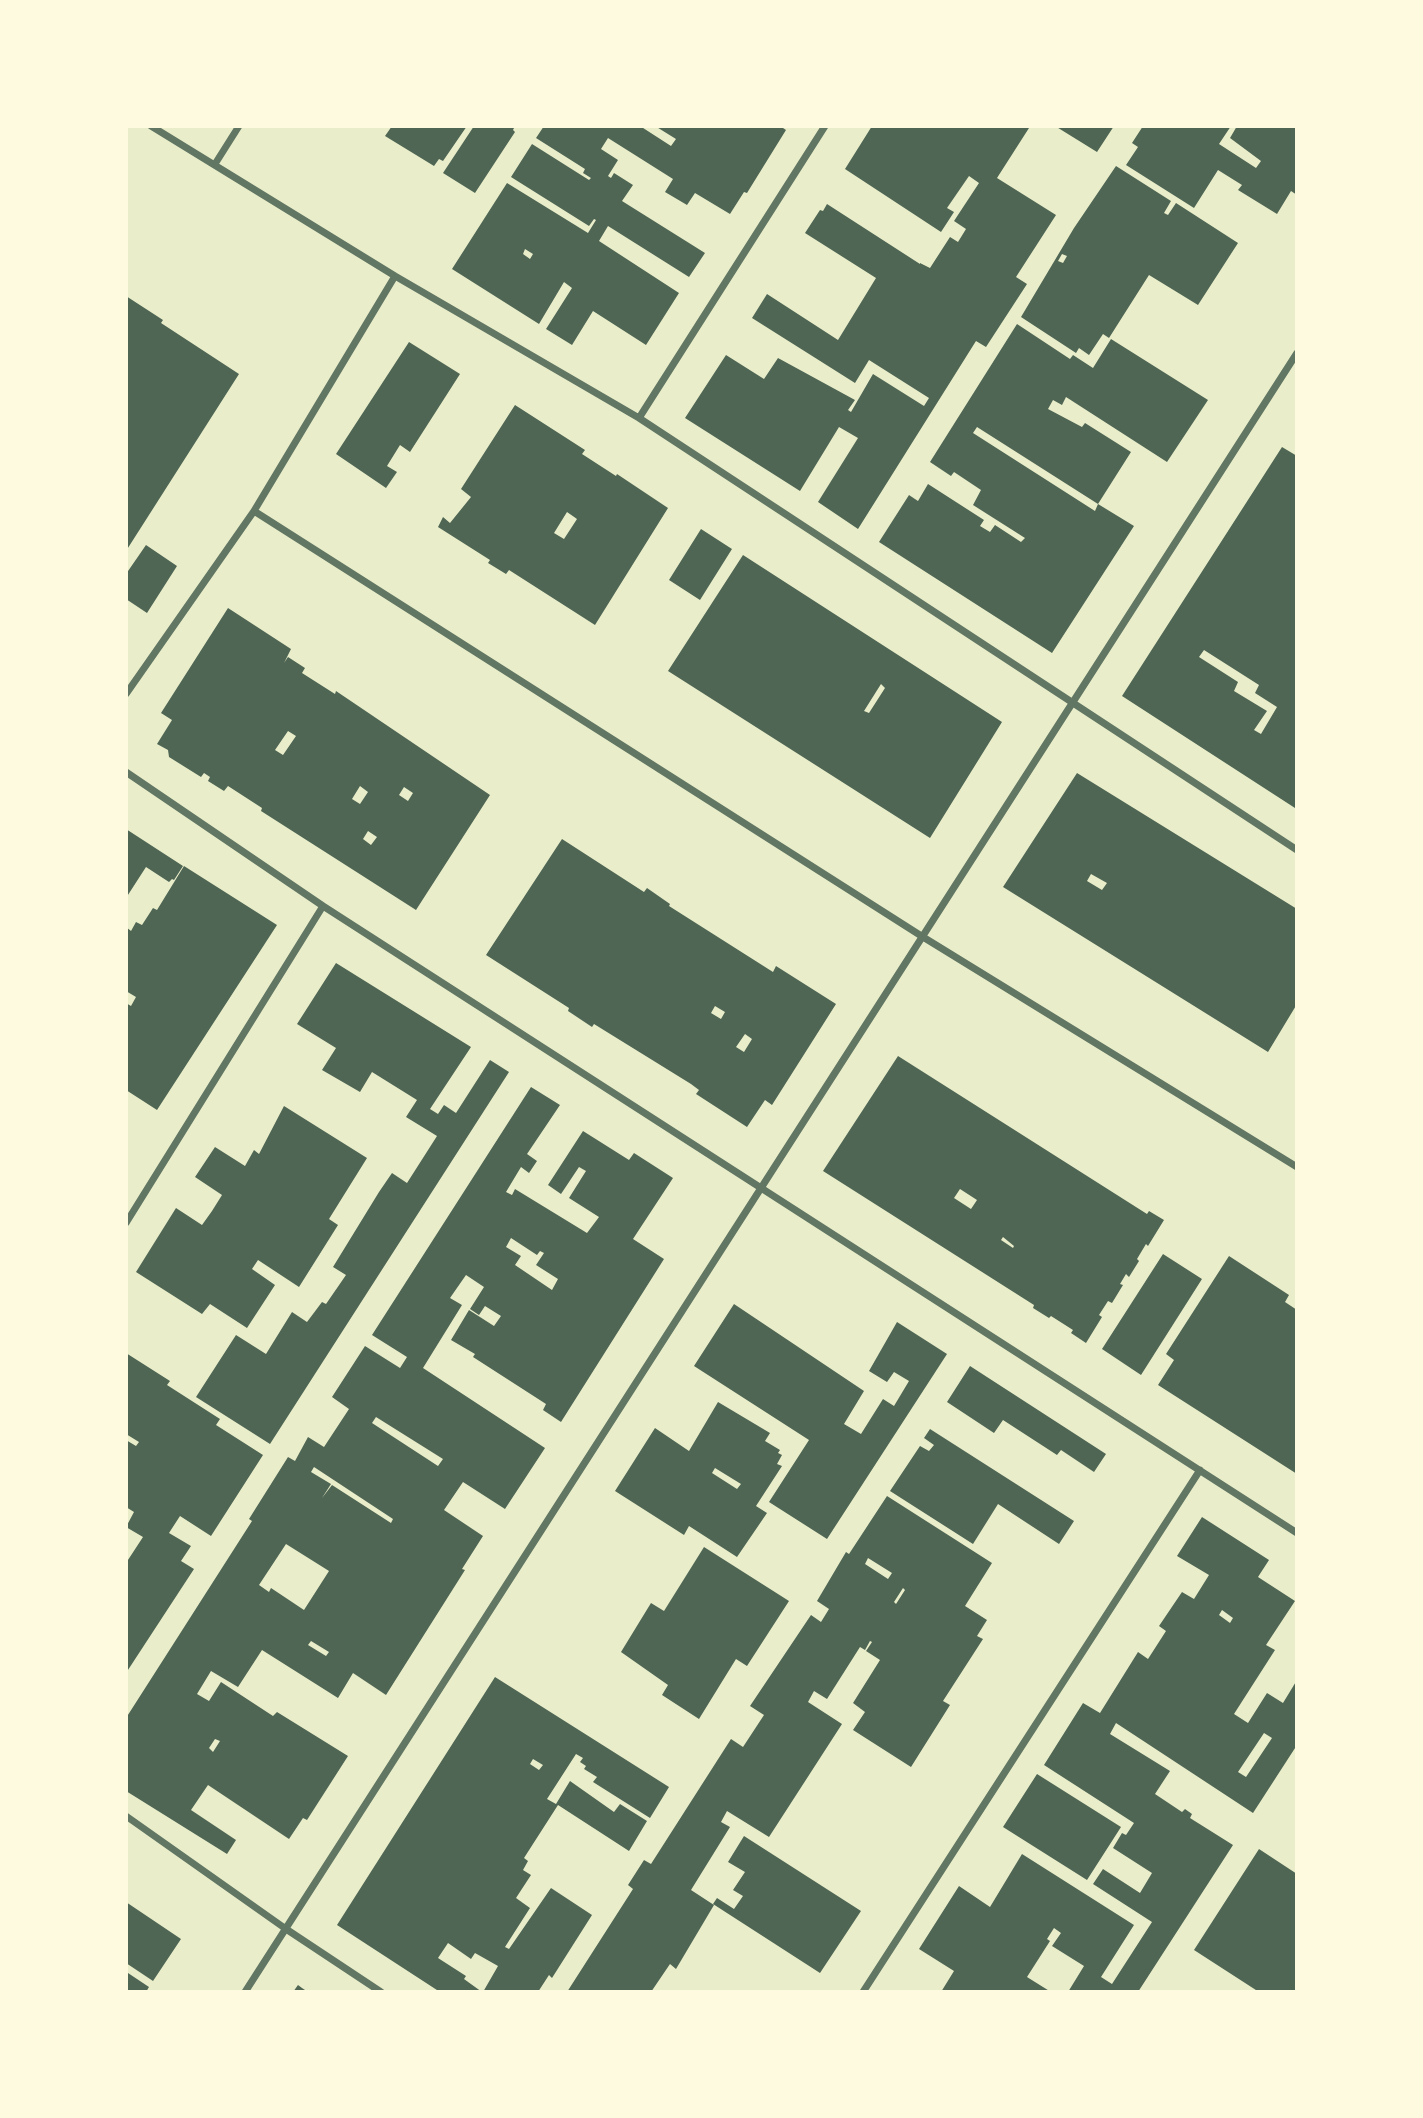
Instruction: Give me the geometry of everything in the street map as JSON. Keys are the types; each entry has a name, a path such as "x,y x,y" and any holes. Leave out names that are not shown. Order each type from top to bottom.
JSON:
{"street":[{"path":"151,126 395,276 639,418 1297,850"},
{"path":"215,164 239,126"},
{"path":"639,418 825,126"},
{"path":"126,694 254,511 395,276"},
{"path":"245,1992 1297,354"},
{"path":"254,511 923,937 1297,1167"},
{"path":"126,772 323,905 1297,1533"},
{"path":"126,1223 323,905"},
{"path":"863,1992 1200,1470"},
{"path":"126,1815 286,1929 382,1992"}],"building":[{"path":"392,126 467,126 443,161 439,159 434,166 385,136"},
{"path":"474,126 515,126 515,132 475,193 443,173"},
{"path":"544,126 640,126 671,146 676,139 655,126 780,126 786,130 747,193 744,192 730,214 695,193 687,205 665,192 673,179 608,138 601,149 618,160 608,176 611,178 614,173 633,185 622,201 705,253 689,277 608,226 599,241 679,293 646,345 593,311 572,345 546,329 572,288 564,282 539,324 452,269 507,183 588,233 596,220 589,226 511,177 532,144 589,180 591,178 583,173 585,169 536,138","holes":["525,249 533,254 530,259 523,254"]},
{"path":"872,126 1025,126 1029,128 997,178 1056,215 1016,277 1027,284 986,347 976,341 858,529 818,502 858,438 839,427 800,491 685,418 726,355 764,379 778,358 855,400 848,410 851,412 873,374 924,406 929,398 869,360 855,383 752,318 767,294 838,340 876,278 805,233 827,204 930,268 950,237 958,242 966,229 954,221 979,183 969,176 947,208 954,212 941,232 845,169"},
{"path":"1055,126 1114,126 1097,152"},
{"path":"1143,126 1231,126 1219,144 1256,168 1261,161 1230,138 1237,126 1297,126 1297,195 1291,191 1277,214 1238,190 1242,185 1218,170 1194,208 1126,165 1138,147 1132,143"},
{"path":"1116,166 1171,201 1164,213 1168,215 1176,203 1238,243 1198,305 1149,275 1109,338 1103,334 1089,355 1079,348 1076,353 1021,317 1074,228","holes":["1062,254 1067,256 1063,263 1058,261"]},
{"path":"126,296 163,320 161,323 239,374 126,551"},
{"path":"1017,324 1070,359 1073,355 1093,368 1111,339 1208,400 1167,462 1066,397 1062,405 1053,400 1048,409 1082,427 1085,423 1131,452 1098,504 1134,526 1052,653 879,542 909,495 918,501 928,484 984,520 980,526 990,532 995,525 1021,542 1025,538 973,505 981,490 954,472 951,476 930,462","holes":["977,427 1098,504 1095,511 973,433"]},
{"path":"409,342 460,374 410,452 400,445 387,466 397,472 386,488 336,454"},
{"path":"515,405 585,450 582,454 668,508 595,625 509,570 506,574 488,563 490,560 438,527 443,517 450,523 471,497 461,489","holes":["567,512 577,519 564,539 554,533"]},
{"path":"1282,447 1297,456 1295,808 1122,696","holes":["1204,650 1259,685 1255,693 1277,707 1261,734 1254,730 1267,711 1234,691 1238,682 1199,657"]},
{"path":"701,529 732,549 700,600 669,580"},
{"path":"146,545 177,566 147,613 126,599 126,574"},
{"path":"743,555 1002,722 930,838 668,671","holes":["881,684 885,688 869,713 864,711"]},
{"path":"228,608 291,649 284,663 288,657 305,668 302,673 335,694 336,691 490,795 416,910 261,811 262,808 228,786 224,791 208,781 210,777 204,773 201,777 169,757 168,750 157,744 172,720 161,713","holes":["288,731 296,736 283,755 275,750","360,786 368,792 360,804 352,799","404,787 413,793 408,801 399,795","368,831 377,837 371,845 363,839"]},
{"path":"1077,773 1297,909 1297,1004 1268,1052 1003,887","holes":["1091,874 1107,883 1102,890 1087,881"]},
{"path":"126,829 183,866 174,880 169,882 146,867 126,898"},
{"path":"562,839 644,892 647,888 670,904 669,906 773,972 776,966 836,1004 772,1105 765,1100 747,1127 696,1094 699,1090 691,1084 594,1024 592,1027 568,1011 569,1008 486,955","holes":["715,1006 725,1012 721,1019 711,1013","745,1034 752,1039 744,1052 736,1047"]},
{"path":"184,866 277,925 157,1110 126,1090 126,1003 131,1006 136,997 126,991 126,927 131,931 136,922 142,925 153,908 157,910"},
{"path":"336,963 471,1047 430,1109 438,1114 444,1105 456,1113 490,1060 509,1072 270,1444 196,1397 236,1335 266,1354 292,1312 307,1322 322,1302 326,1304 346,1275 333,1267 379,1192 392,1173 407,1183 437,1136 406,1117 417,1100 372,1072 360,1092 322,1070 336,1048 297,1024"},
{"path":"898,1056 1147,1214 1149,1211 1164,1220 1148,1246 1146,1244 1129,1277 1126,1274 1112,1303 1108,1301 1099,1315 1102,1317 1086,1343 1071,1333 1073,1330 1033,1308 1034,1305 823,1171","holes":["960,1189 977,1200 971,1209 954,1198","1003,1237 1014,1246 1013,1248 1001,1240"]},
{"path":"531,1087 560,1105 527,1154 537,1161 529,1173 521,1167 506,1192 512,1195 515,1189 587,1233 599,1217 569,1198 586,1171 579,1167 561,1194 548,1185 583,1131 629,1160 634,1153 673,1178 633,1239 664,1259 561,1422 543,1410 546,1404 451,1340 469,1310 494,1326 501,1316 485,1306 479,1315 470,1309 484,1287 466,1275 450,1298 462,1305 423,1368 545,1448 505,1509 463,1482 444,1510 483,1536 462,1569 465,1570 386,1695 353,1673 338,1698 262,1650 238,1687 211,1671 197,1694 209,1701 221,1682 273,1716 277,1712 348,1756 307,1820 303,1818 289,1839 208,1785 191,1810 236,1840 227,1854 126,1791 126,1718 252,1521 249,1519 288,1457 295,1461 308,1437 324,1447 349,1409 332,1397 365,1346 400,1368 407,1357 372,1335","holes":["511,1238 537,1255 540,1251 544,1253 536,1265 558,1279 552,1290 515,1265 521,1256 506,1247","376,1417 443,1459 438,1466 372,1423","314,1467 393,1519 391,1523 332,1485 322,1498 331,1484 311,1472","286,1544 329,1571 304,1610 271,1588 269,1592 259,1585","311,1641 329,1652 326,1656 308,1645","215,1739 220,1741 213,1752 209,1748"]},
{"path":"284,1106 367,1158 329,1219 338,1225 299,1287 258,1260 252,1269 275,1285 247,1328 210,1304 202,1314 136,1272 176,1208 202,1225 212,1211 222,1195 195,1177 215,1147 245,1166 254,1150 259,1154"},
{"path":"1163,1254 1202,1279 1141,1375 1102,1349"},
{"path":"1229,1256 1289,1295 1285,1302 1297,1310 1297,1474 1158,1385 1174,1360 1166,1354"},
{"path":"734,1304 864,1391 844,1424 861,1434 883,1399 894,1406 909,1381 894,1372 887,1382 869,1371 897,1322 947,1354 827,1539 769,1502 809,1440 694,1366"},
{"path":"126,1353 170,1381 167,1385 220,1419 216,1425 263,1455 211,1536 180,1516 169,1533 191,1546 181,1561 194,1569 126,1673 126,1563 143,1537 126,1527 134,1512 126,1507 126,1440 136,1446 139,1442 126,1434"},
{"path":"970,1366 1106,1454 1094,1472 1061,1450 1057,1455 1003,1420 994,1433 947,1402"},
{"path":"718,1402 770,1433 765,1441 780,1450 778,1453 782,1455 777,1464 782,1466 756,1506 767,1513 737,1557 689,1526 684,1535 615,1491 655,1428 689,1451","holes":["715,1468 741,1484 737,1489 712,1473"]},
{"path":"930,1429 1074,1521 1059,1544 998,1504 973,1544 890,1491 920,1446 929,1451 934,1445 924,1438"},
{"path":"887,1496 992,1563 965,1606 987,1620 977,1636 983,1639 943,1701 950,1705 911,1767 853,1730 865,1712 853,1703 880,1660 866,1651 872,1642 870,1641 865,1650 860,1647 827,1699 814,1691 808,1702 842,1724 769,1837 727,1811 721,1822 730,1827 691,1890 714,1905 676,1969 670,1964 651,1992 567,1992 633,1889 628,1885 644,1860 651,1864 731,1739 743,1747 764,1715 750,1706 811,1615 821,1622 829,1609 817,1601 846,1552 849,1554","holes":["868,1558 892,1573 888,1579 865,1564","903,1588 905,1590 896,1604 894,1602"]},
{"path":"1202,1517 1269,1560 1258,1577 1295,1601 1266,1645 1275,1650 1234,1714 1248,1723 1267,1693 1283,1703 1297,1680 1297,1745 1253,1813 1116,1723 1110,1734 1170,1771 1155,1794 1182,1812 1185,1809 1192,1814 1190,1818 1233,1845 1138,1992 1068,1992 1084,1966 1052,1946 1061,1933 1054,1928 1047,1939 1050,1941 1027,1977 1051,1992 941,1992 954,1971 919,1949 959,1886 990,1907 1022,1854 1134,1925 1101,1977 1112,1984 1152,1922 1093,1884 1103,1869 1140,1893 1152,1873 1113,1848 1122,1833 1126,1835 1134,1823 1044,1765 1083,1703 1100,1713 1138,1652 1148,1659 1166,1631 1159,1626 1182,1592 1194,1599 1209,1575 1177,1556","holes":["1222,1610 1233,1618 1230,1623 1219,1615","1264,1733 1272,1738 1246,1777 1238,1772"]},
{"path":"704,1547 789,1601 747,1666 736,1659 699,1719 662,1695 668,1685 621,1652 651,1603 664,1611"},
{"path":"495,1677 669,1787 650,1818 593,1782 597,1777 584,1769 586,1766 580,1762 583,1758 576,1754 547,1799 556,1804 570,1781 614,1812 620,1804 647,1821 629,1851 558,1805 524,1858 528,1861 523,1870 531,1875 516,1898 530,1908 505,1947 509,1949 551,1888 592,1915 552,1978 549,1975 538,1992 483,1992 498,1966 475,1953 471,1959 448,1943 438,1958 466,1976 464,1979 482,1992 440,1992 337,1925","holes":["533,1759 543,1765 539,1770 530,1764"]},
{"path":"1037,1774 1121,1827 1087,1880 1003,1827"},
{"path":"744,1836 861,1911 820,1973 713,1904 717,1898 734,1909 743,1896 733,1890 745,1872 728,1862"},
{"path":"1259,1849 1297,1874 1297,1992 1259,1992 1194,1950"},
{"path":"126,1902 181,1939 153,1981 126,1963"},
{"path":"128,1973 149,1987 146,1992 126,1992"},
{"path":"298,1985 302,1988 308,1992 293,1992"}]}
